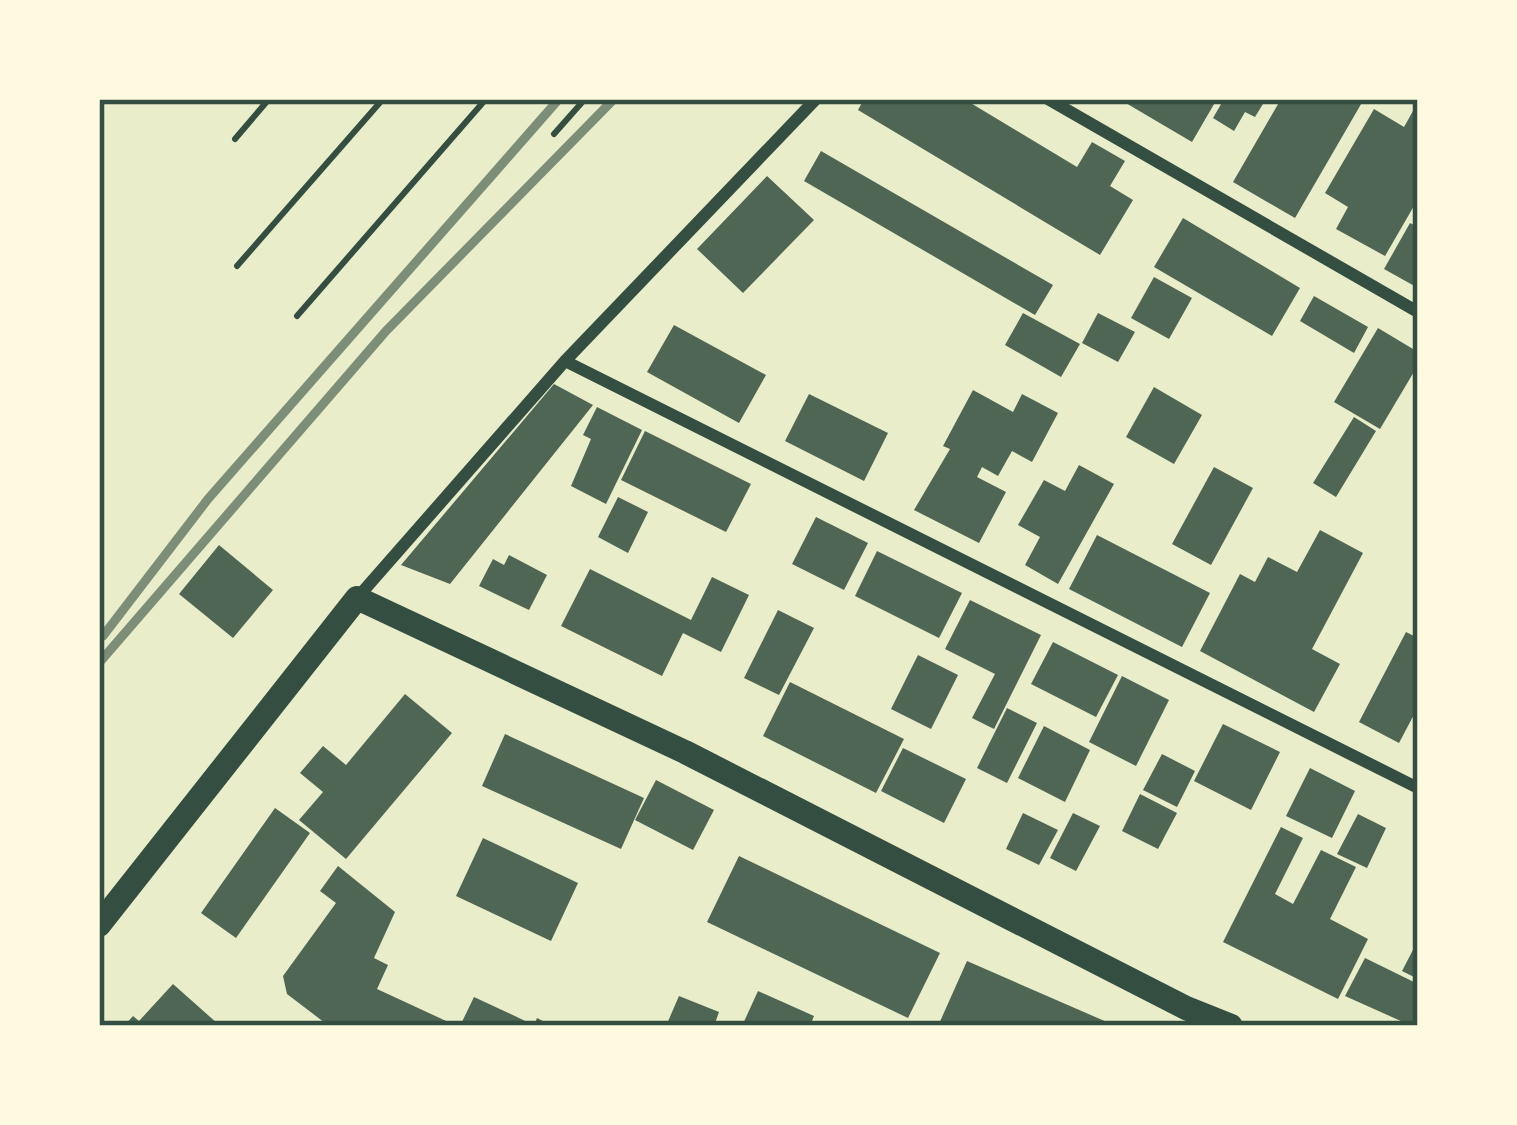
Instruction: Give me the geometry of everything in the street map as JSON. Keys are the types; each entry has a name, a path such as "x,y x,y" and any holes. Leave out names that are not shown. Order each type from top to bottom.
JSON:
{"main road":[{"path":"99,925 357,598 685,752 1181,1017 1231,1026"}],"street":[{"path":"357,598 566,361 816,99"},
{"path":"1048,99 1418,312"},
{"path":"566,361 1418,788"}],"path":[{"path":"235,139 269,99"},
{"path":"237,266 382,99"},
{"path":"297,316 486,99"},
{"path":"554,134 585,99"}],"building":[{"path":"864,99 964,99 1077,167 1092,142 1125,161 1110,186 1133,200 1100,255 858,110"},
{"path":"1119,99 1217,99 1192,142"},
{"path":"1224,99 1266,99 1255,117 1245,112 1234,131 1213,118"},
{"path":"1281,99 1364,99 1295,218 1233,182"},
{"path":"1418,102 1418,199 1385,256 1336,229 1348,207 1325,193 1374,109 1404,127"},
{"path":"821,151 1053,285 1035,315 804,181"},
{"path":"767,176 814,220 743,293 697,249"},
{"path":"1183,218 1300,288 1272,336 1154,267"},
{"path":"1410,223 1418,227 1418,288 1384,269"},
{"path":"1154,277 1192,298 1169,339 1131,318"},
{"path":"1314,296 1368,327 1354,353 1300,321"},
{"path":"1023,313 1080,344 1061,377 1005,345"},
{"path":"1098,313 1135,332 1118,362 1082,343"},
{"path":"674,325 766,375 739,423 647,372"},
{"path":"1378,328 1418,352 1418,365 1380,429 1334,402"},
{"path":"554,384 593,405 450,584 401,565"},
{"path":"1154,387 1202,415 1174,464 1126,437"},
{"path":"973,390 1013,412 1022,394 1058,413 1032,462 1012,451 998,476 982,467 977,477 1006,492 979,543 914,510 950,449 943,446"},
{"path":"809,394 888,433 864,481 785,441"},
{"path":"597,407 642,430 606,504 571,486 591,439 583,435"},
{"path":"1354,417 1376,431 1336,497 1313,483"},
{"path":"645,431 751,484 726,532 621,480"},
{"path":"1079,465 1114,484 1058,584 1025,565 1040,537 1018,525 1044,480 1065,491"},
{"path":"1214,467 1253,488 1211,565 1172,544"},
{"path":"618,497 648,512 628,553 598,537"},
{"path":"816,517 868,543 844,590 792,564"},
{"path":"1320,530 1363,553 1312,649 1340,664 1314,712 1200,651 1240,574 1255,582 1268,557 1297,572"},
{"path":"1097,535 1210,593 1182,647 1069,589"},
{"path":"219,545 273,590 233,638 179,594"},
{"path":"877,551 962,593 939,638 855,596"},
{"path":"509,555 547,575 529,610 479,586 493,559 504,565"},
{"path":"590,569 691,620 712,577 749,595 721,652 683,633 662,676 561,626"},
{"path":"970,600 1041,635 994,729 972,718 995,674 945,649"},
{"path":"778,610 814,628 779,695 744,678"},
{"path":"1406,632 1418,638 1418,707 1399,743 1359,722"},
{"path":"1053,642 1118,675 1096,717 1031,684"},
{"path":"918,655 958,675 931,729 891,709"},
{"path":"1122,676 1169,700 1136,766 1089,742"},
{"path":"790,682 904,739 876,793 763,736"},
{"path":"405,694 452,733 346,859 299,820 323,792 300,773 323,746 346,765"},
{"path":"1007,708 1037,723 1007,783 977,768"},
{"path":"1223,724 1280,752 1251,810 1194,781"},
{"path":"1044,726 1090,750 1065,802 1018,778"},
{"path":"505,734 644,798 621,849 482,786"},
{"path":"903,748 966,779 944,823 881,791"},
{"path":"1162,754 1195,771 1177,807 1143,790"},
{"path":"1310,768 1355,791 1332,838 1286,816"},
{"path":"656,780 714,810 693,850 635,820"},
{"path":"1140,794 1177,813 1158,849 1122,831"},
{"path":"275,808 310,833 236,938 201,913"},
{"path":"1023,813 1058,830 1039,865 1006,849"},
{"path":"1073,813 1100,826 1076,871 1050,858"},
{"path":"1358,814 1386,828 1367,868 1337,854"},
{"path":"1281,827 1303,838 1275,894 1293,904 1321,850 1356,867 1330,919 1368,939 1338,999 1223,942"},
{"path":"483,838 578,883 551,941 456,896"},
{"path":"739,856 940,953 908,1018 707,922"},
{"path":"338,866 395,912 374,958 388,965 377,989 457,1026 329,1026 287,994 283,976 336,903 320,891"},
{"path":"1415,946 1418,948 1418,979 1402,971"},
{"path":"1365,958 1418,984 1418,1013 1412,1026 1345,996"},
{"path":"967,961 1116,1026 938,1026"},
{"path":"173,984 218,1024 124,1026 133,1016 139,1021"},
{"path":"758,991 814,1016 810,1026 742,1026"},
{"path":"679,996 719,1012 714,1026 666,1026"},
{"path":"474,997 534,1025 537,1018 553,1026 460,1026"}],"railway":[{"path":"103,636 208,499 559,99"},
{"path":"99,663 386,331 614,99"}]}
